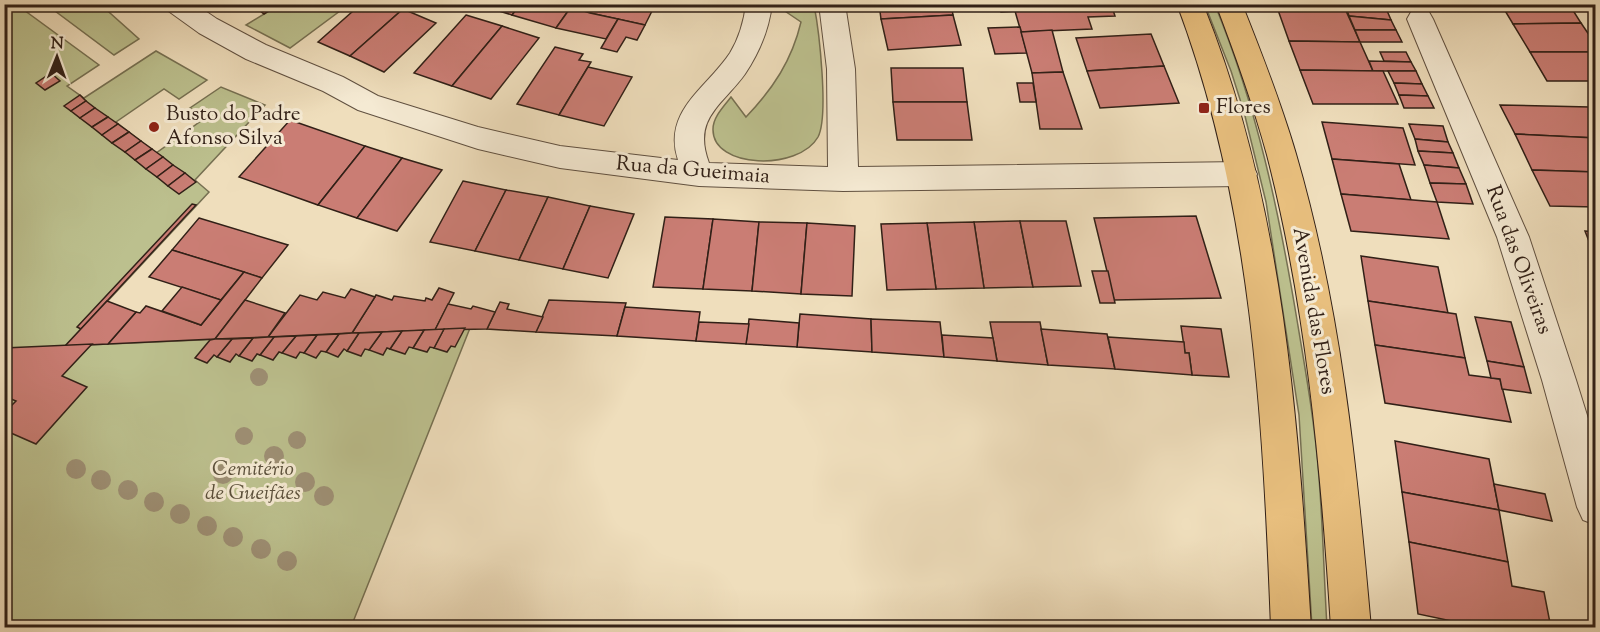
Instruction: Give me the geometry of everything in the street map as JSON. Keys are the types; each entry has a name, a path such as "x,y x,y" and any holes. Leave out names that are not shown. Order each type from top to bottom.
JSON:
{"main road":[{"path":"1190,4 1221,90 1242,174 1266,309 1278,406 1291,627"},
{"name":"Avenida das Flores","path":"1229,4 1262,88 1298,226 1334,429 1351,627"}],"street":[{"name":"Rua da Gueimaia","path":"176,4 208,26 256,52 333,84 368,103 531,152 632,168 699,174 843,179 1242,174"},
{"path":"699,174 691,153 688,136 691,122 747,49 757,20 759,4"},
{"path":"832,4 836,21 841,83 843,179"},
{"name":"Rua das Oliveiras","path":"1420,19 1513,237 1596,507"}],"green space":[{"name":"Cemitério de Gueifães","path":"4,5 17,5 99,65 67,86 84,98 156,51 207,80 179,99 164,89 116,122 156,153 205,118 190,108 221,87 265,105 195,180 209,192 66,346 470,328 351,627 5,627"},
{"path":"47,5 101,5 139,39 114,55"},
{"path":"279,5 348,5 290,48 246,25"},
{"path":"776,5 814,5 822,72 823,111 818,137 808,148 793,156 758,161 726,152 716,142 713,125 719,112 731,97 746,117 765,96 787,61 801,22"},
{"path":"1205,5 1215,5 1243,82 1265,160 1290,280 1315,438 1327,627 1312,627 1299,415 1266,202 1244,112 1231,71"}],"building":[{"path":"252,4 279,4 264,14"},
{"path":"361,4 392,4 403,9 350,56 318,42"},
{"path":"477,4 521,4 512,15"},
{"path":"521,4 562,4 571,7 556,28 512,15"},
{"path":"562,4 597,4 590,13"},
{"path":"597,4 641,4 654,7 645,25 590,13"},
{"path":"879,4 951,4 953,15 881,19"},
{"path":"999,4 1013,4 1016,11 1001,12"},
{"path":"1013,4 1111,4 1115,16 1088,17 1092,29 1021,32"},
{"path":"1310,4 1345,4 1346,11 1311,10"},
{"path":"1345,4 1385,6 1391,20 1349,16"},
{"path":"1501,4 1569,4 1581,23 1513,24"},
{"path":"571,7 618,19 606,39 556,28"},
{"path":"403,9 436,23 384,72 350,56"},
{"path":"1278,10 1346,11 1360,42 1289,41"},
{"path":"466,15 502,26 452,86 414,73"},
{"path":"953,15 961,45 888,50 881,19"},
{"path":"1349,16 1391,20 1396,30 1355,30"},
{"path":"618,19 645,25 637,40 626,37 617,52 601,48"},
{"path":"1581,23 1596,45 1596,52 1530,52 1513,24"},
{"path":"502,26 539,38 491,99 452,86"},
{"path":"1020,27 1027,53 995,54 988,28"},
{"path":"1052,30 1063,72 1032,73 1021,32"},
{"path":"1355,30 1396,30 1402,42 1360,42"},
{"path":"1151,34 1164,66 1087,71 1076,38"},
{"path":"1289,41 1360,42 1373,71 1300,70"},
{"path":"555,47 583,54 579,60 591,62 559,115 517,104"},
{"path":"1380,52 1406,52 1411,62 1384,61"},
{"path":"1530,52 1596,52 1596,81 1547,81"},
{"path":"1369,61 1411,62 1416,71 1373,71"},
{"path":"1164,66 1179,103 1100,108 1087,71"},
{"path":"588,67 632,77 604,126 559,115"},
{"path":"891,68 963,68 967,102 893,102"},
{"path":"1300,70 1383,71 1398,104 1313,104"},
{"path":"1388,71 1416,71 1422,84 1394,83"},
{"path":"1063,72 1082,129 1040,129 1032,73"},
{"path":"51,73 60,81 45,90 36,83"},
{"path":"1017,83 1033,83 1036,102 1020,102"},
{"path":"1394,83 1422,84 1428,96 1399,95"},
{"path":"80,95 86,101 71,111 64,106"},
{"path":"1399,95 1428,96 1434,108 1404,108"},
{"path":"86,101 95,108 80,118 71,111"},
{"path":"893,102 967,102 972,140 897,140"},
{"path":"1500,105 1590,107 1596,116 1596,129 1593,129 1596,138 1515,134"},
{"path":"95,108 108,117 92,127 80,118"},
{"path":"108,117 118,124 102,135 92,127"},
{"path":"290,120 365,146 318,205 239,177"},
{"path":"1322,122 1403,128 1415,165 1332,159"},
{"path":"118,124 129,132 112,143 102,135"},
{"path":"1409,124 1443,126 1448,142 1415,139"},
{"path":"129,132 141,141 125,152 112,143"},
{"path":"1515,134 1596,138 1596,172 1532,170"},
{"path":"1415,139 1448,142 1453,153 1418,151"},
{"path":"141,141 152,149 135,160 125,152"},
{"path":"365,146 402,158 357,218 318,205"},
{"path":"152,149 163,157 146,169 135,160"},
{"path":"1418,151 1453,153 1459,168 1424,165"},
{"path":"163,157 173,165 157,177 146,169"},
{"path":"402,158 442,170 397,231 357,218"},
{"path":"1332,159 1399,164 1411,200 1341,194"},
{"path":"173,165 185,173 168,186 157,177"},
{"path":"1424,165 1459,168 1466,184 1430,183"},
{"path":"1532,170 1596,172 1596,207 1550,206"},
{"path":"185,173 196,182 179,194 168,186"},
{"path":"463,181 506,190 475,251 430,242"},
{"path":"1430,183 1466,184 1473,204 1437,202"},
{"path":"506,190 548,197 519,260 475,251"},
{"path":"1341,194 1437,202 1449,239 1351,231"},
{"path":"548,197 590,206 563,269 519,260"},
{"path":"192,204 196,205 81,329 77,327"},
{"path":"590,206 634,214 608,278 563,269"},
{"path":"1196,216 1221,298 1114,300 1094,218"},
{"path":"665,217 713,219 703,289 653,287"},
{"path":"199,218 288,245 262,278 172,250"},
{"path":"713,219 759,222 752,291 703,289"},
{"path":"1020,221 1033,287 984,288 974,222"},
{"path":"1020,221 1066,221 1081,286 1033,287"},
{"path":"759,222 807,223 801,294 752,291"},
{"path":"974,222 984,288 936,289 927,223"},
{"path":"807,223 855,226 852,296 801,294"},
{"path":"927,223 936,289 887,290 881,224"},
{"path":"1585,231 1596,232 1596,259"},
{"path":"172,250 244,272 221,300 149,277"},
{"path":"1361,256 1438,267 1448,313 1368,301"},
{"path":"1092,271 1108,271 1115,303 1100,303"},
{"path":"244,272 262,278 215,339 108,344 136,312 140,313 146,306 201,325"},
{"path":"182,287 221,300 201,325 162,311"},
{"path":"439,288 454,293 435,330 352,333 376,295 392,300 394,296 425,301 426,298 432,300"},
{"path":"351,289 375,297 352,333 268,337 300,295 317,300 323,292 345,298"},
{"path":"245,300 285,313 268,337 215,339"},
{"path":"549,300 626,303 617,336 536,332"},
{"path":"107,301 136,312 108,344 65,346"},
{"path":"1368,301 1456,314 1465,358 1375,345"},
{"path":"500,302 509,304 507,309 543,317 536,332 487,329"},
{"path":"448,304 471,309 473,306 495,312 487,329 435,330"},
{"path":"625,307 700,312 696,341 617,336"},
{"path":"800,314 871,319 872,352 797,347"},
{"path":"1475,317 1511,322 1524,367 1487,361"},
{"path":"749,319 799,323 797,347 746,344"},
{"path":"871,319 940,322 944,357 872,352"},
{"path":"699,322 749,324 746,344 696,341"},
{"path":"990,322 1040,322 1048,365 997,361"},
{"path":"1181,326 1221,329 1229,377 1192,375 1189,353 1185,353"},
{"path":"465,328 455,347 451,346 447,352 434,348 444,329"},
{"path":"444,329 434,348 430,347 427,352 413,348 424,330"},
{"path":"1041,329 1107,334 1115,369 1048,365"},
{"path":"424,330 413,348 409,347 405,354 390,349 402,331"},
{"path":"402,331 383,355 369,350 382,332"},
{"path":"382,332 369,350 365,349 361,356 347,351 359,333"},
{"path":"359,333 347,351 344,349 338,357 326,352 339,334"},
{"path":"339,334 326,352 321,351 316,358 304,353 317,335"},
{"path":"317,335 304,353 300,352 296,358 282,353 296,336"},
{"path":"942,335 993,338 997,361 944,357"},
{"path":"296,336 273,360 260,355 274,337"},
{"path":"274,337 260,355 257,354 252,361 239,356 253,338"},
{"path":"1108,337 1184,342 1185,353 1189,353 1192,375 1115,369"},
{"path":"253,338 239,356 236,354 230,362 217,357 232,339"},
{"path":"232,339 217,357 214,355 207,363 195,358 210,340"},
{"path":"92,344 62,376 87,387 36,444 4,430 4,413 16,401 4,396 4,348"},
{"path":"1375,345 1465,358 1469,375 1500,379 1511,422 1385,403"},
{"path":"1487,361 1524,367 1531,393 1502,389 1500,379 1491,378"},
{"path":"1395,441 1489,459 1499,510 1402,492"},
{"path":"1494,484 1545,494 1552,521 1499,510"},
{"path":"1402,492 1499,510 1508,562 1409,542"},
{"path":"1409,542 1508,562 1512,586 1544,592 1551,628 1485,628 1418,614"}],"place":[{"name":"Flores","path":"1204,108"},
{"name":"Busto do Padre Afonso Silva","path":"154,127"}]}
